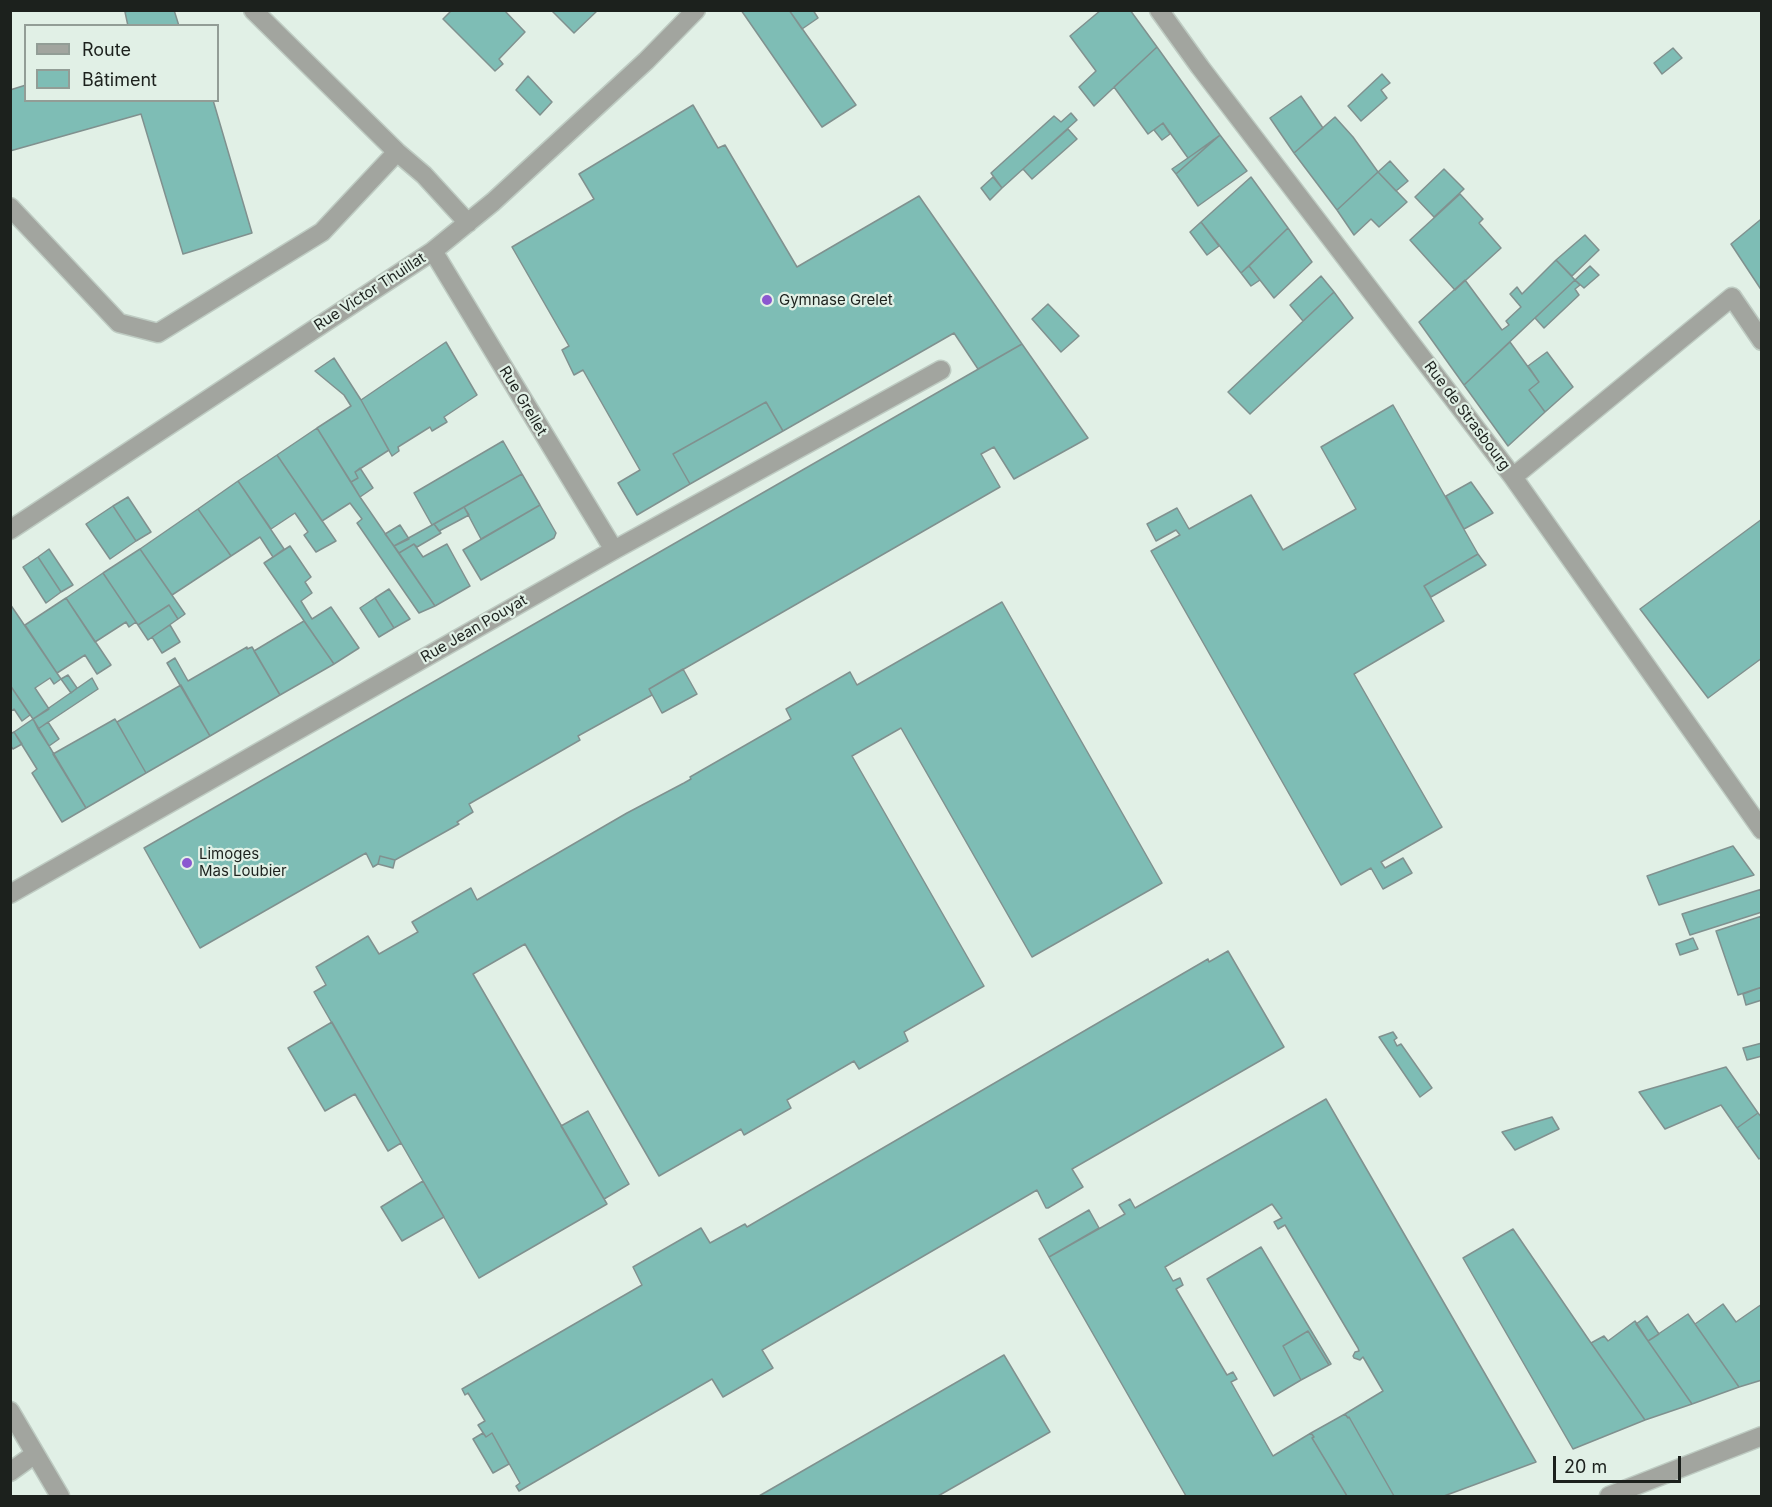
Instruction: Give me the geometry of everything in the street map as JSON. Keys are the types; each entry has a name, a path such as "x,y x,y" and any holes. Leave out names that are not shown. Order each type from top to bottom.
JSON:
{"street":[{"path":"253,10 424,176 468,223"},
{"name":"Rue Victor Thuillat","path":"10,530 432,251 468,223 646,61 696,10"},
{"name":"Rue de Strasbourg","path":"1159,10 1200,68 1513,477 1761,830"},
{"path":"10,207 119,323 158,333 322,232 397,152"},
{"name":"Rue Grellet","path":"432,251 614,550"},
{"path":"1513,477 1732,297 1761,342"},
{"name":"Rue Jean Pouyat","path":"10,894 614,550 941,370"},
{"path":"10,1411 60,1497"},
{"path":"1609,1497 1761,1436"},
{"path":"10,1472 35,1454"}],"building":[{"path":"174,10 178,24 128,24 125,12"},
{"path":"452,10 504,10 525,32 499,59 503,64 495,71 443,19"},
{"path":"551,10 598,10 574,33"},
{"path":"741,10 789,10 856,105 822,127"},
{"path":"789,10 813,10 818,18 802,29"},
{"path":"1101,10 1130,10 1157,47 1094,106 1079,87 1096,71 1070,36"},
{"path":"1157,47 1220,135 1188,158 1163,123 1148,134 1114,87"},
{"path":"1673,48 1682,58 1662,74 1654,63"},
{"path":"1382,74 1390,83 1381,90 1387,98 1361,121 1348,106"},
{"path":"528,76 552,102 540,115 516,90"},
{"path":"24,86 24,102 214,102 252,233 183,254 141,114 10,151 10,90"},
{"path":"1301,96 1323,128 1294,153 1270,118"},
{"name":"Gymnase Grelet","path":"693,105 718,148 725,145 797,267 919,196 1022,344 978,369 954,333 783,431 766,402 673,454 690,484 637,515 618,483 640,470 583,370 574,375 562,350 569,346 512,247 594,199 579,174"},
{"path":"1071,113 1077,120 1002,188 991,173 1054,116 1061,122"},
{"path":"1335,117 1353,137 1378,172 1337,210 1294,153"},
{"path":"1163,123 1170,134 1162,140 1154,130"},
{"path":"1068,129 1077,139 1032,179 1023,169"},
{"path":"1220,135 1247,171 1198,206 1176,174"},
{"path":"1214,140 1176,174 1172,169"},
{"path":"1390,161 1408,181 1396,191 1378,172"},
{"path":"1444,169 1464,189 1434,217 1415,197"},
{"path":"1378,172 1407,202 1379,227 1371,219 1354,235 1337,210"},
{"path":"993,177 1002,188 990,200 981,188"},
{"path":"1251,177 1288,228 1241,273 1201,222"},
{"path":"1460,194 1483,219 1479,223 1501,248 1455,290 1410,240"},
{"path":"1760,220 1762,221 1762,291 1731,244"},
{"path":"1201,222 1219,246 1207,255 1190,232"},
{"path":"1288,228 1312,262 1274,298 1249,266"},
{"path":"1585,235 1599,250 1572,276 1556,260"},
{"path":"1556,260 1575,280 1464,385 1419,322 1465,280 1502,330 1509,325 1506,321 1521,307 1510,294 1517,287 1522,294"},
{"path":"1249,266 1260,280 1251,286 1241,273"},
{"path":"1590,266 1599,275 1584,288 1575,280"},
{"path":"1321,276 1334,292 1303,321 1290,305"},
{"path":"1575,280 1580,285 1575,289 1579,295 1544,328 1535,318"},
{"path":"1334,292 1353,318 1250,414 1228,392"},
{"path":"1048,304 1079,336 1061,352 1032,319"},
{"path":"446,342 477,395 444,417 447,422 432,431 430,427 398,447 399,451 392,456 361,400"},
{"path":"1510,342 1539,382 1529,390 1545,412 1508,446 1464,385"},
{"path":"1022,344 1088,438 1014,479 994,447 981,454 1000,487 649,689 652,695 578,736 580,740 469,804 473,812 457,822 459,824 395,860 380,856 378,864 373,867 366,853 200,948 144,848"},
{"path":"1547,352 1573,387 1545,412 1529,390 1539,382 1528,366"},
{"path":"334,358 389,450 355,472 358,478 351,482 317,428 351,406 344,395 315,371"},
{"path":"766,402 783,431 690,484 673,454"},
{"path":"1393,405 1478,554 1424,586 1444,621 1354,674 1442,827 1381,862 1385,868 1403,858 1412,873 1383,889 1371,868 1341,885 1151,551 1180,535 1176,530 1156,541 1147,524 1177,508 1189,529 1251,495 1283,550 1356,509 1321,447"},
{"path":"317,428 360,497 435,606 419,613 357,523 362,519 350,503 322,521 277,455"},
{"path":"503,441 522,474 432,525 414,493"},
{"path":"277,455 336,541 316,552 304,535 308,532 295,513 271,529 238,481"},
{"path":"360,468 373,488 360,497 351,482 358,478 355,472"},
{"path":"522,474 540,505 481,539 464,507"},
{"path":"238,481 284,549 273,557 260,537 231,556 198,509"},
{"path":"1471,482 1493,513 1464,529 1446,496"},
{"path":"128,497 151,532 136,541 113,506"},
{"path":"540,505 556,533 554,538 481,580 463,550"},
{"path":"113,506 136,541 110,559 86,524"},
{"path":"464,507 469,515 439,531 434,524"},
{"path":"198,509 231,556 172,595 140,549"},
{"path":"1762,519 1762,658 1708,698 1640,609"},
{"path":"434,524 441,533 417,547 414,544 399,553 394,546"},
{"path":"400,525 409,539 394,546 385,534"},
{"path":"414,544 423,557 447,544 470,586 435,606 399,553"},
{"path":"290,546 311,577 305,582 312,593 301,601 312,619 331,607 359,648 334,664 264,563"},
{"path":"49,549 73,585 61,592 38,557"},
{"path":"140,549 185,614 178,619 169,605 138,625 103,573"},
{"path":"1478,554 1486,565 1431,597 1424,586"},
{"path":"38,557 61,592 46,603 23,567"},
{"path":"103,573 136,622 129,627 126,622 95,642 66,598"},
{"path":"389,589 410,619 394,628 375,598"},
{"path":"66,598 111,665 97,674 85,655 57,673 25,625"},
{"path":"375,598 394,628 379,637 360,608"},
{"path":"1002,602 1162,883 1032,957 901,728 852,756 984,986 904,1032 908,1041 859,1069 854,1061 787,1100 791,1108 744,1135 741,1129 659,1176 525,944 473,974 607,1204 479,1278 314,992 326,985 316,967 368,936 379,954 418,932 412,922 471,888 477,900 627,813 684,783 691,779 690,777 791,719 786,709 850,672 857,685"},
{"path":"10,604 61,679 54,684 50,678 35,688 49,709 33,719 10,685"},
{"path":"169,605 178,619 148,640 138,625"},
{"path":"304,621 334,664 280,695 254,651"},
{"path":"170,625 180,642 162,653 152,637"},
{"path":"247,647 247,649 252,647 280,695 210,736 167,663 175,658 188,681"},
{"path":"683,669 697,694 662,713 649,689"},
{"path":"68,675 77,688 71,693 61,679"},
{"path":"92,678 98,689 38,729 33,719"},
{"path":"10,685 30,715 22,721 14,709 10,712"},
{"path":"181,685 210,736 146,773 117,722"},
{"path":"33,719 86,808 62,822 32,773 37,769 14,732"},
{"path":"115,719 146,773 86,808 53,754"},
{"path":"48,722 59,739 49,746 38,729"},
{"path":"14,732 22,744 13,749 10,745 10,734"},
{"path":"1733,846 1754,875 1659,905 1647,876"},
{"path":"380,856 395,860 393,868 378,864"},
{"path":"1762,889 1762,912 1690,935 1682,914"},
{"path":"1762,916 1762,987 1738,995 1716,931"},
{"path":"1693,938 1698,949 1680,955 1676,944"},
{"path":"1228,951 1284,1047 1072,1169 1083,1187 1048,1208 1037,1190 762,1350 773,1368 723,1397 712,1379 519,1491 516,1486 520,1483 492,1433 486,1437 478,1425 485,1421 468,1393 465,1395 462,1389 642,1285 633,1267 701,1228 710,1243 745,1224 747,1227 1208,959 1209,962"},
{"path":"1762,987 1762,1000 1746,1005 1743,994"},
{"path":"332,1022 401,1143 388,1151 355,1094 325,1111 288,1048"},
{"path":"1393,1032 1397,1038 1394,1040 1397,1046 1401,1044 1432,1088 1420,1097 1379,1037"},
{"path":"1762,1043 1762,1056 1747,1060 1743,1048"},
{"path":"1726,1067 1758,1113 1737,1128 1721,1105 1665,1129 1639,1092"},
{"path":"1326,1099 1536,1462 1444,1496 1394,1496 1349,1417 1345,1414 1383,1391 1363,1357 1360,1360 1354,1358 1355,1352 1359,1351 1358,1348 1285,1225 1278,1229 1274,1222 1282,1218 1272,1204 1165,1267 1173,1281 1180,1278 1183,1285 1176,1289 1227,1375 1233,1372 1237,1379 1231,1382 1273,1456 1311,1433 1347,1496 1186,1496 1049,1257 1125,1214 1119,1205 1130,1199 1135,1208"},
{"path":"588,1111 629,1184 604,1199 561,1126"},
{"path":"1758,1113 1762,1118 1762,1157 1759,1159 1737,1128"},
{"path":"1552,1117 1559,1129 1515,1150 1502,1132"},
{"path":"423,1181 444,1217 402,1241 381,1207"},
{"path":"1089,1210 1099,1228 1049,1257 1039,1239"},
{"path":"1513,1229 1645,1420 1573,1449 1463,1258"},
{"path":"1261,1247 1331,1364 1329,1365 1308,1331 1283,1346 1301,1380 1274,1396 1207,1279"},
{"path":"1723,1304 1736,1322 1762,1304 1762,1380 1739,1387 1695,1324"},
{"path":"1688,1314 1739,1387 1692,1404 1648,1341"},
{"path":"1647,1316 1659,1334 1648,1341 1636,1324"},
{"path":"1635,1321 1692,1404 1645,1420 1591,1343 1604,1336 1608,1341"},
{"path":"1308,1331 1329,1365 1301,1380 1283,1346"},
{"path":"1004,1355 1050,1432 938,1496 759,1496"},
{"path":"1345,1414 1349,1417 1394,1496 1347,1496 1312,1438 1314,1437 1311,1433"},
{"path":"483,1433 486,1437 492,1433 509,1464 493,1473 473,1439"}],"place":[{"name":"Gymnase Grelet","path":"767,300"},
{"name":"Limoges Mas Loubier","path":"187,863"}]}
